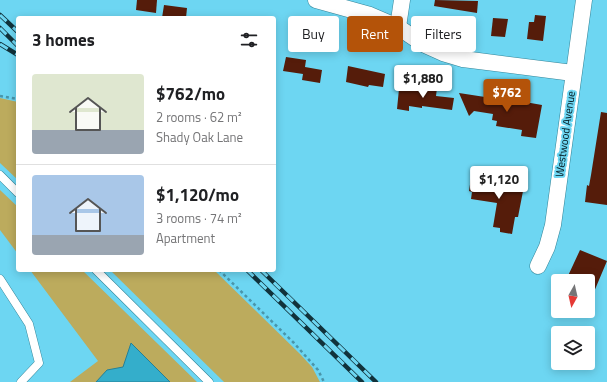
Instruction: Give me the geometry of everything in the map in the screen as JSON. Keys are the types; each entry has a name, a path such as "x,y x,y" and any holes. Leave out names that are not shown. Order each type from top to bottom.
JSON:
{"street":[{"path":"316,0 372,16"},
{"path":"400,16 402,0"},
{"name":"Westwood Avenue","path":"538,266 547,247 553,225 584,0"},
{"path":"403,31 423,44 463,59 573,74"}],"lane":[{"path":"0,175 16,190"},
{"path":"98,272 209,382"},
{"path":"0,279 29,324 40,363 21,382"}],"path":[{"path":"0,96 16,100"},
{"path":"220,272 294,343 318,370 324,382"}],"shaded area":[{"path":"0,98 16,102 16,178 0,163"},
{"path":"0,190 16,205 16,251 0,230"},
{"path":"31,272 84,272 197,382 70,382 98,361"},
{"path":"112,272 216,272 300,354 312,367 320,382 224,382"}],"water":[{"path":"131,343 170,382 96,382 107,370 123,367"}],"building":[{"path":"137,0 157,0 156,13 136,10"},
{"path":"435,0 478,1 477,13 434,6"},
{"path":"164,5 187,8 186,16 162,16"},
{"path":"535,15 546,16 543,41 527,39 529,22 534,22"},
{"path":"493,18 508,19 505,37 491,36"},
{"path":"286,57 306,60 305,67 322,70 320,83 302,80 303,74 283,71"},
{"path":"348,66 385,74 383,87 369,85 368,87 346,82"},
{"path":"411,84 437,88 436,96 454,98 452,110 422,106 422,108 409,106 409,111 397,109 399,89 410,90"},
{"path":"459,93 485,97 484,99 524,105 525,102 542,105 536,138 521,136 522,130 496,126 497,121 492,120 493,114 474,111 469,116"},
{"path":"601,112 607,113 607,205 585,202"},
{"path":"471,178 507,181 507,183 524,186 518,217 515,217 512,234 500,232 500,228 493,227 497,203 471,199 472,192 469,191"},
{"path":"580,250 607,261 595,289 595,274 569,274"}],"railway":[{"path":"0,15 16,30"},
{"path":"0,28 16,44"},
{"path":"0,44 16,54"},
{"path":"249,272 362,382"},
{"path":"263,272 376,382"}]}
